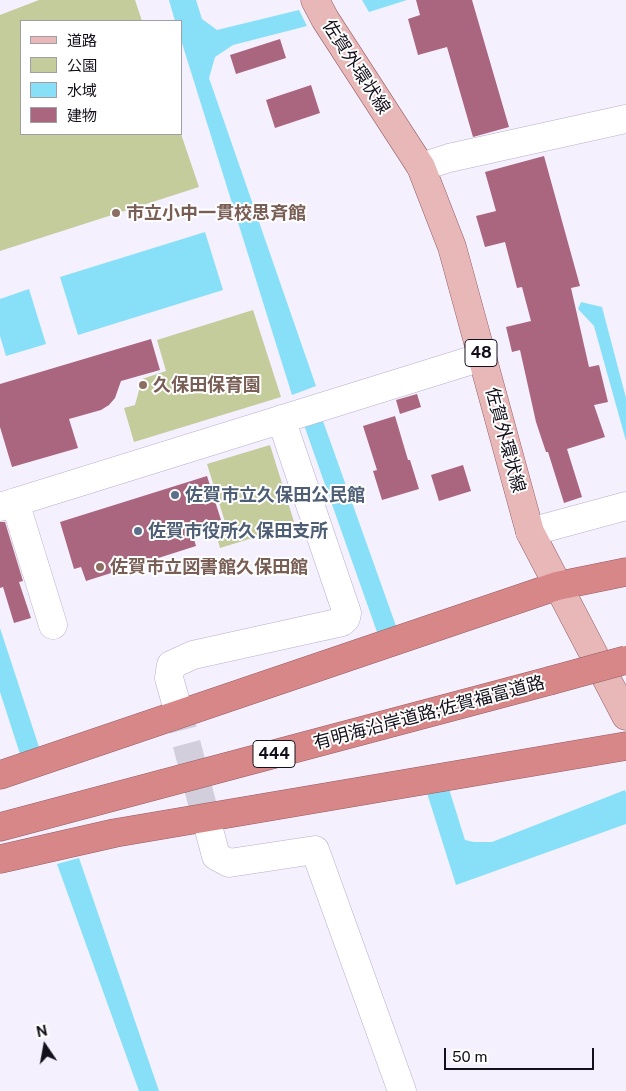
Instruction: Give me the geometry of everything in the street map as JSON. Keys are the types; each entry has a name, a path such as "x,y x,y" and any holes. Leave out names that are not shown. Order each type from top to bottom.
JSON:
{"highway":[{"path":"0,775 557,586 626,572"},
{"name":"有明海沿岸道路;佐賀福富道路","path":"0,827 626,660"},
{"path":"0,859 115,833 626,746"}],"main road":[{"name":"佐賀外環状線","path":"315,0 325,19 420,167 452,247 530,532 626,716"}],"street":[{"path":"420,167 449,158 626,118"},
{"path":"53,625 8,504 482,357"},
{"path":"176,703 169,678 171,665 193,655 342,622 346,618 347,614 281,419"},
{"path":"530,532 626,506"},
{"path":"208,826 216,856 229,863 315,850 402,1091"}],"green space":[{"path":"39,0 135,0 142,20 20,20 20,135 181,135 199,187 0,251 0,15"},
{"path":"253,310 281,397 134,442 124,408 135,405 142,379 166,371 157,340"},
{"path":"270,445 295,525 220,548 214,526 225,522 207,464"}],"water":[{"path":"169,0 196,0 202,19 217,30 299,10 307,26 233,45 215,57 209,78 316,386 292,395 182,43 182,20 175,20"},
{"path":"362,0 407,0 369,12"},
{"path":"205,232 223,290 78,335 60,277"},
{"path":"29,289 46,344 6,356 0,336 0,299"},
{"path":"581,302 602,307 626,398 626,441 594,326 578,309"},
{"path":"323,421 396,626 377,632 304,425"},
{"path":"0,628 39,747 20,754 0,692"},
{"path":"449,789 465,840 474,842 492,842 625,790 626,824 456,885 427,793"},
{"path":"79,858 159,1091 139,1091 57,864"}],"building":[{"path":"416,0 472,0 509,127 473,137 447,47 418,55 408,19 420,15"},
{"path":"280,39 286,58 236,74 230,55"},
{"path":"311,85 320,113 275,128 266,100"},
{"path":"544,156 580,286 571,288 589,367 599,365 608,402 594,405 605,437 567,449 582,497 564,503 548,452 546,452 536,422 520,350 512,352 506,327 531,321 522,287 517,288 505,242 485,247 476,216 496,211 485,172"},
{"path":"151,339 160,370 121,381 115,398 109,405 101,410 69,419 78,448 12,467 0,427 0,384"},
{"path":"417,394 421,407 400,414 396,400"},
{"path":"395,416 419,489 382,500 373,471 377,470 363,426"},
{"path":"463,465 471,491 439,501 431,475"},
{"path":"207,476 221,520 191,529 196,546 86,581 81,567 74,569 60,522"},
{"path":"0,522 5,522 23,581 19,582 31,618 14,623 3,587 0,588"}],"tunnel":[{"path":"176,703 208,826"}],"place":[{"name":"市立小中一貫校思斉館","path":"116,213"},
{"name":"久保田保育園","path":"143,385"},
{"name":"佐賀市立久保田公民館","path":"175,495"},
{"name":"佐賀市役所久保田支所","path":"138,531"},
{"name":"佐賀市立図書館久保田館","path":"100,567"}]}
